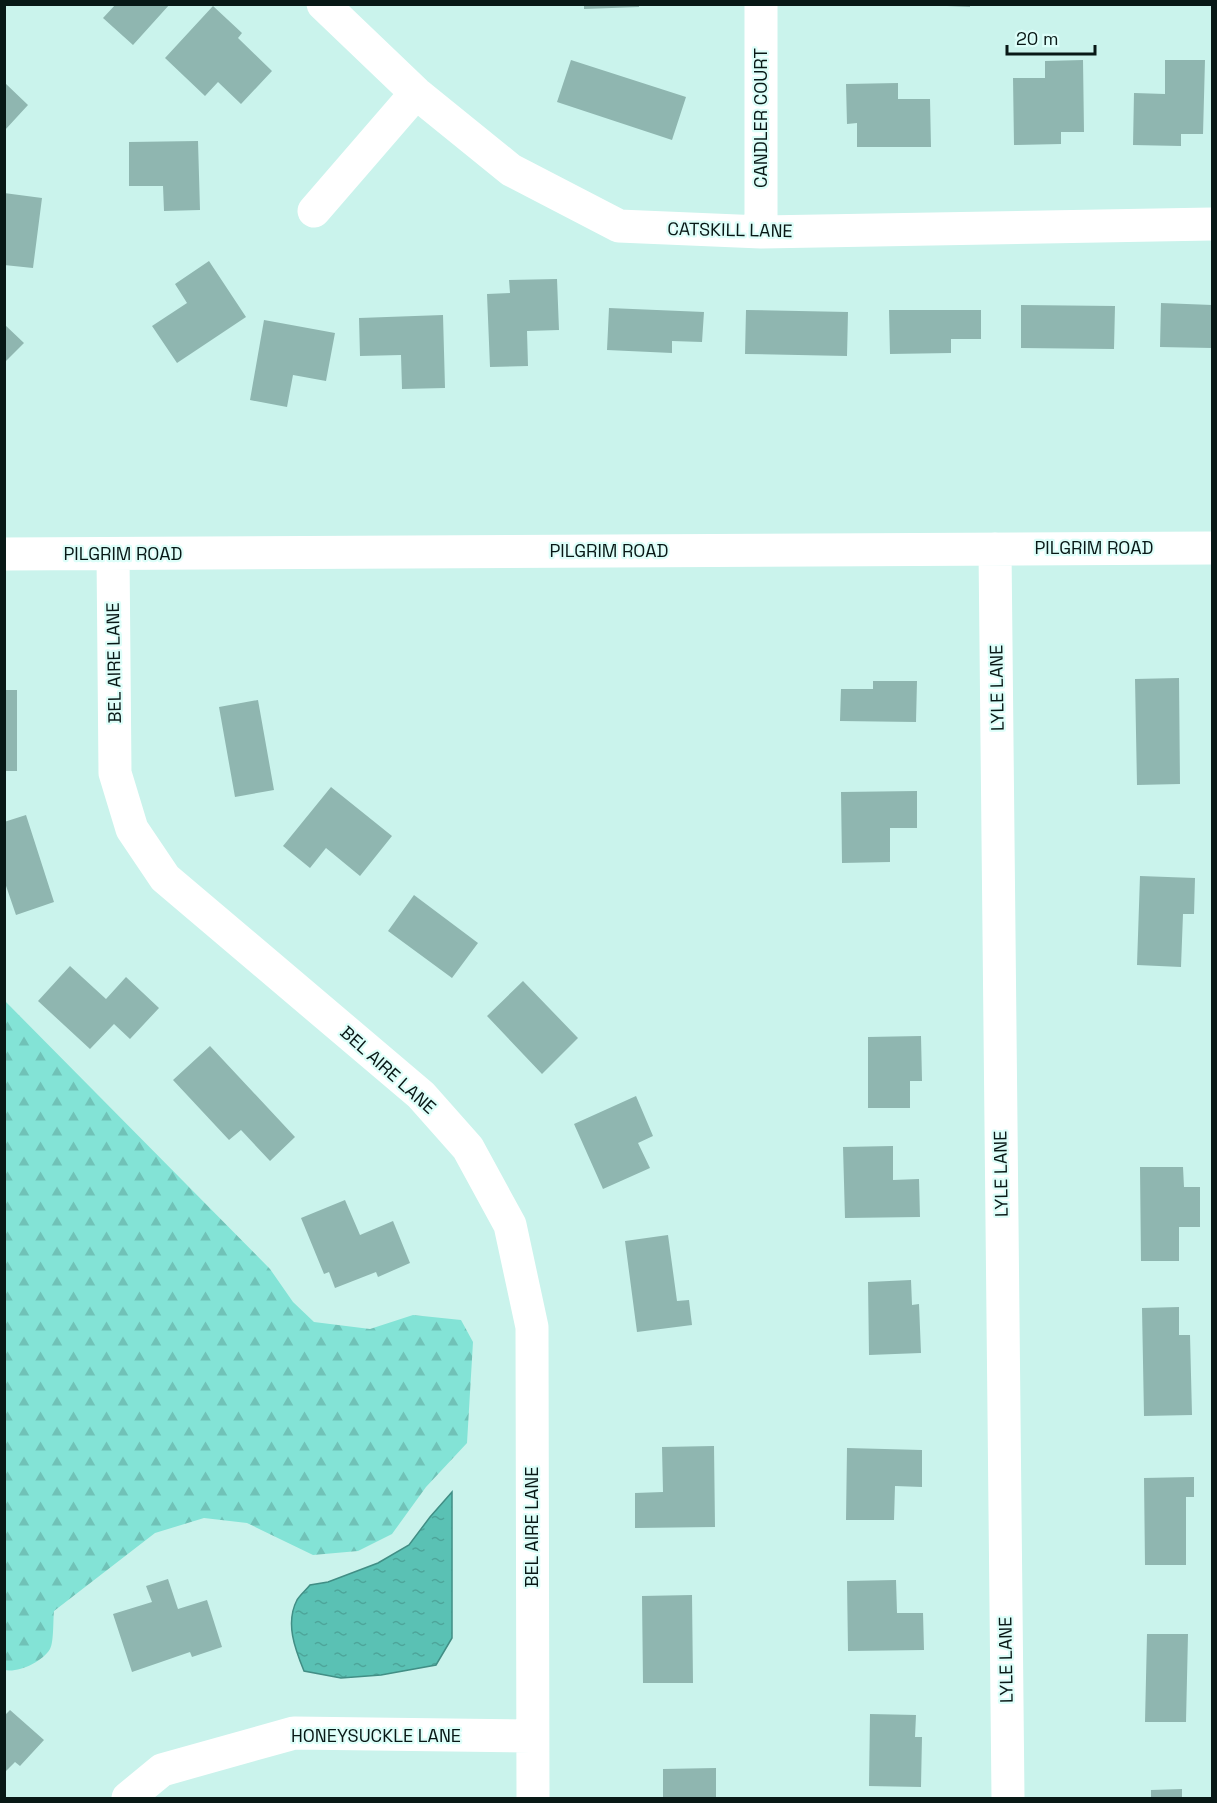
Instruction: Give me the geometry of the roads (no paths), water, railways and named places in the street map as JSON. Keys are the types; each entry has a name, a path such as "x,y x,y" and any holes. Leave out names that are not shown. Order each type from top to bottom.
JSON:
{"street":[{"name":"CATSKILL LANE","path":"323,4 416,93 511,170 619,226 761,232 1212,224"},
{"name":"CANDLER COURT","path":"761,4 761,232"},
{"path":"314,210 416,93"},
{"name":"PILGRIM ROAD","path":"4,554 1212,548"},
{"name":"LYLE LANE","path":"995,549 1008,1798"},
{"name":"BEL AIRE LANE","path":"113,554 115,773 132,829 165,878 421,1095 468,1148 510,1225 532,1327 533,1798"},
{"name":"HONEYSUCKLE LANE","path":"128,1798 162,1770 294,1733 532,1736"}],"water":[{"path":"452,1492 452,1638 436,1665 381,1675 341,1678 304,1671 295,1645 292,1627 293,1609 300,1596 310,1585 328,1582 378,1563 409,1545"}]}
